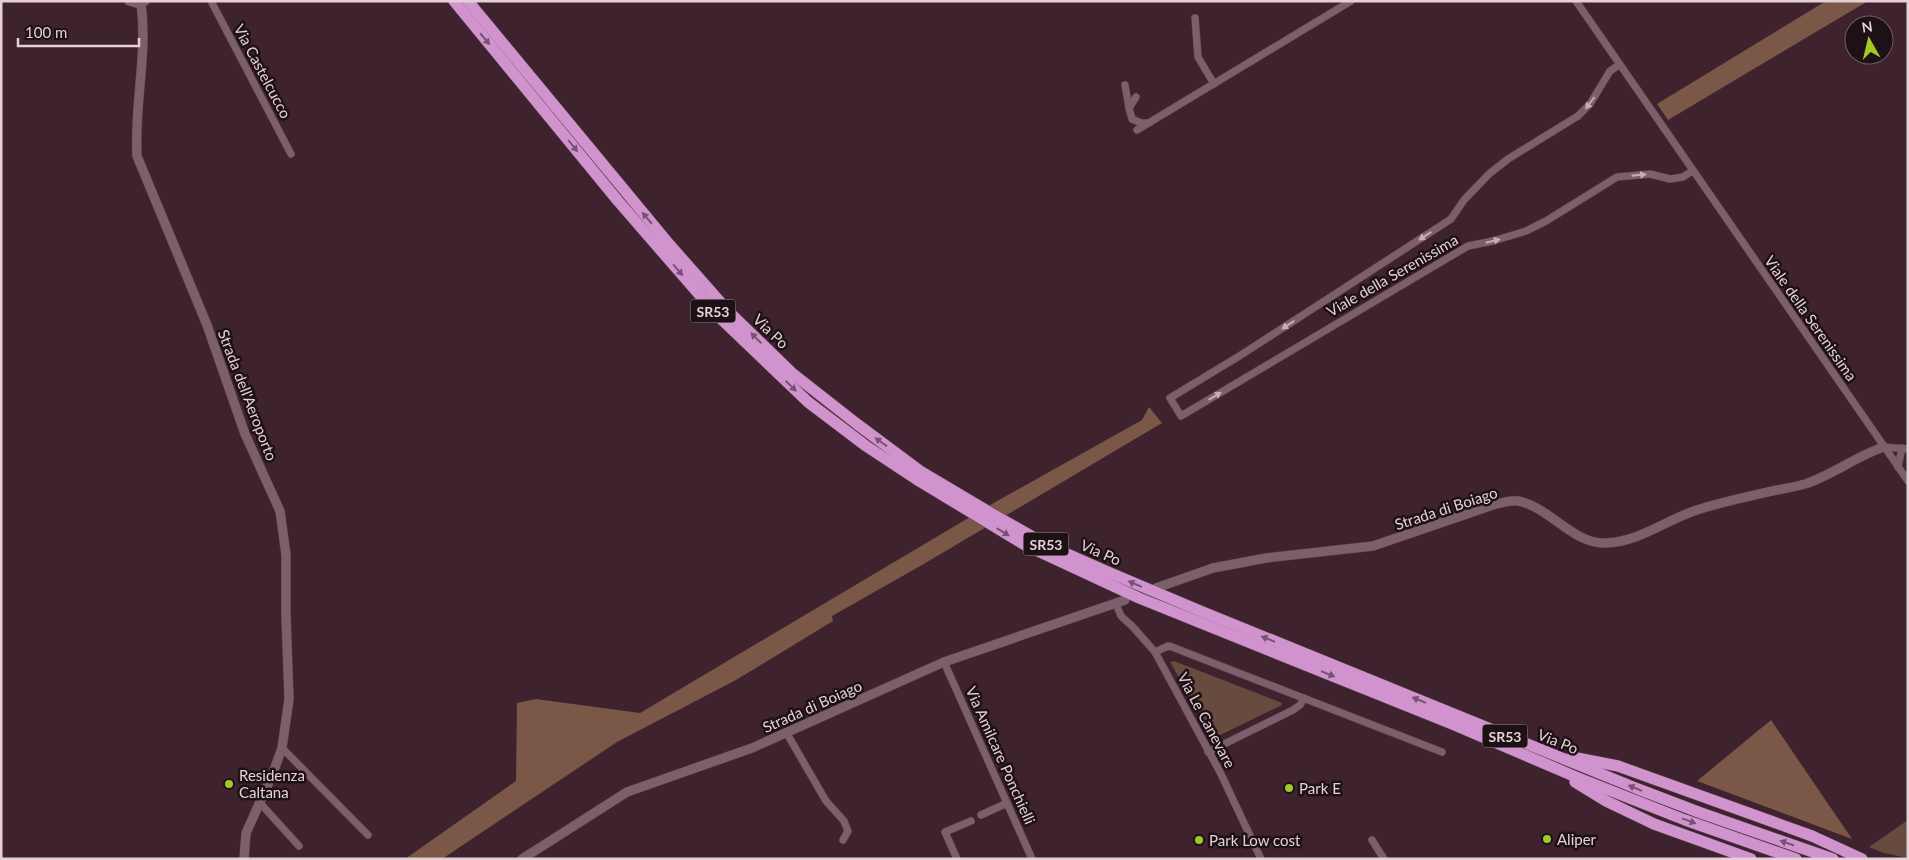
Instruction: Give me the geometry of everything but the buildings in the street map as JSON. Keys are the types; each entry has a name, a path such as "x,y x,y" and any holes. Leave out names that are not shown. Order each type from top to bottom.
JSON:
{"highway":[{"name":"Via Po","path":"454,1 618,201 717,315 808,402 866,446 916,479 1025,545 1139,598 1444,720 1543,757 1834,859"},
{"name":"Via Po","path":"468,1 669,244 730,312 792,373 920,471 1047,545 1543,757 1685,820 1796,859"},
{"path":"1543,757 1606,801 1654,824 1751,859"},
{"path":"1543,757 1618,766 1812,836 1862,859"}],"street":[{"name":"Strada dell'Aeroporto","path":"129,1 143,2 144,45 135,129 137,156 207,326 245,434 280,511 286,555 286,616 290,698 282,748 246,833 244,859"},
{"name":"Via Castelcucco","path":"211,1 291,154"},
{"path":"1137,130 1351,1"},
{"name":"Viale della Serenissima","path":"1576,1 1692,172 1908,481"},
{"path":"1195,18 1198,57 1214,84"},
{"name":"Viale della Serenissima","path":"1619,65 1610,71 1590,104 1578,116 1508,159 1464,200 1451,219 1250,350 1170,398 1181,416 1468,246 1526,231 1618,177 1650,174 1670,179 1683,177 1692,172"},
{"path":"1125,85 1132,119 1141,123 1149,123"},
{"path":"1129,108 1136,97"},
{"name":"Strada di Boiago","path":"1156,588 1213,568 1266,558 1374,546 1496,504 1516,501 1531,505 1587,539 1612,543 1632,539 1693,512 1726,501 1805,484 1825,476 1871,451 1884,447 1905,448 1898,467"},
{"name":"Strada di Boiago","path":"522,859 627,792 752,748 944,662 1125,600"},
{"name":"Via Le Canevare","path":"1116,604 1121,616 1154,652 1220,772 1261,859"},
{"path":"1154,652 1168,646 1442,752"},
{"name":"Via Amilcare Ponchielli","path":"944,662 1032,859"},
{"path":"1208,752 1293,710 1300,705 1304,698"},
{"path":"786,732 826,801 844,822 848,831 843,840"},
{"path":"282,748 368,835"},
{"path":"260,803 299,846"},
{"path":"981,815 1007,803"},
{"path":"957,859 945,832 971,821"},
{"path":"1372,840 1384,859"}],"shaded area":[{"path":"1826,1 1868,1 1668,120 1657,104"},
{"path":"1149,407 1162,423 832,616 833,621 736,680 617,742 442,859 405,859 516,781 517,703 536,699 640,713 997,501 1142,420"},
{"path":"1174,661 1282,703 1282,705 1214,738 1170,662"},
{"path":"1771,720 1852,839 1697,781"},
{"path":"1908,820 1908,858 1884,853 1869,847"}],"place":[{"name":"Residenza Caltana","path":"229,784"},
{"name":"Park E","path":"1289,788"},
{"name":"Aliper","path":"1547,839"},
{"name":"Park Low cost","path":"1199,840"}]}
